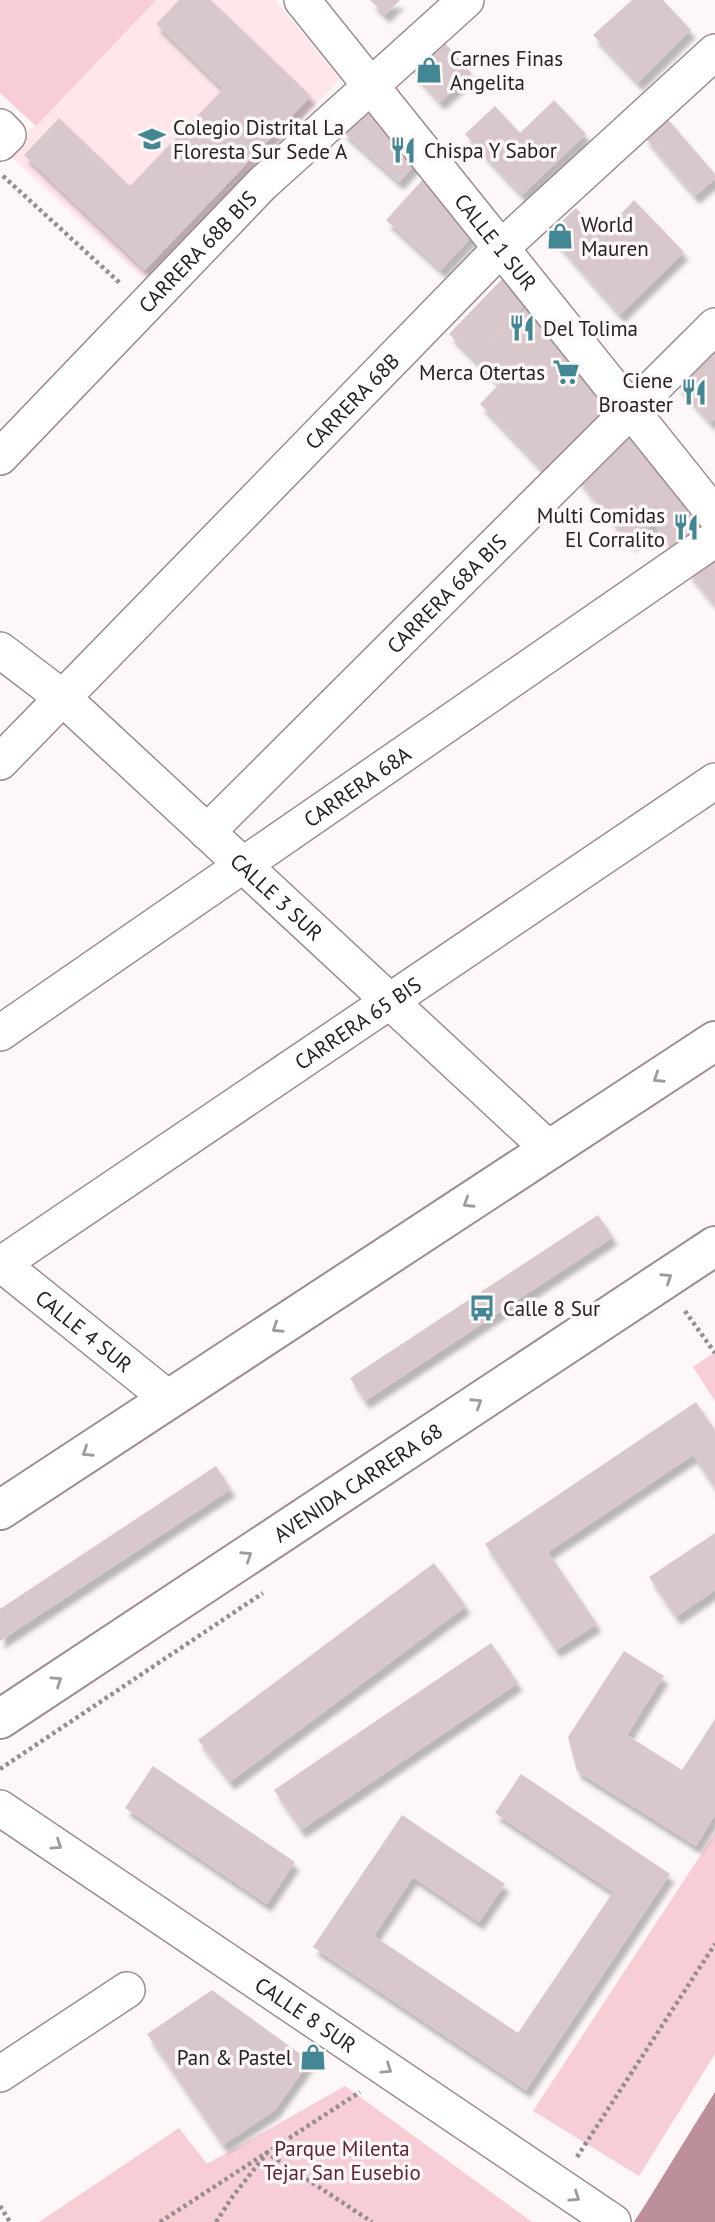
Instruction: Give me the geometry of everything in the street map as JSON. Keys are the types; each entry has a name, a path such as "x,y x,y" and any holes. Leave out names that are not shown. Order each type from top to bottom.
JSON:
{"main road":[{"path":"0,1510 715,1041"},
{"name":"AVENIDA CARRERA 68","path":"0,1719 715,1246"}],"street":[{"name":"CALLE 1 SUR","path":"302,0 715,515"},
{"name":"CARRERA 68B BIS","path":"0,457 262,184 466,0"},
{"name":"CARRERA 68B","path":"0,762 501,248 715,52"},
{"name":"CARRERA 68A BIS","path":"207,832 715,326"},
{"name":"CARRERA 68A","path":"0,1033 715,539"},
{"name":"CALLE 3 SUR","path":"0,650 63,698 549,1149"},
{"name":"CARRERA 65 BIS","path":"1,1264 715,781"},
{"name":"CALLE 4 SUR","path":"1,1264 169,1399"},
{"name":"CALLE 8 SUR","path":"0,1808 613,2222"},
{"path":"0,2074 127,1990"}],"path":[{"path":"0,173 145,306"},
{"path":"685,1311 715,1353"},
{"path":"0,1769 11,1762"},
{"path":"558,2185 715,1944"},
{"path":"160,2222 357,2094 388,2070"},
{"path":"216,2222 267,2153"},
{"path":"267,2153 372,2222"},
{"path":"0,2206 10,2222"}],"shaded area":[{"name":"Colegio Distrital La Floresta Sur Sede A","path":"156,0 275,0 340,79 148,283 7,153"},
{"path":"715,2092 715,2222 634,2222 645,2205"}],"green space":[{"path":"0,0 156,0 36,126 0,93"},
{"path":"715,1352 715,1401 693,1367"},
{"path":"715,1833 715,2054 639,2176 533,2111"},
{"name":"Parque Milenta Tejar San Eusebio","path":"345,2086 532,2222 39,2222 179,2128 207,2164"}],"building":[{"path":"179,0 211,0 311,96 145,270 24,155 59,118 130,186 223,89 156,24"},
{"path":"370,0 400,0 385,15"},
{"path":"632,0 663,0 691,30 638,83 593,35"},
{"path":"444,42 472,74 440,102 412,71"},
{"path":"554,100 586,134 522,195 465,134 495,106 520,133"},
{"path":"368,105 421,158 399,182 342,131"},
{"path":"666,117 715,174 715,179 695,196 644,136"},
{"path":"425,177 480,228 441,270 386,220"},
{"path":"634,200 684,252 620,315 549,233 576,208 601,235"},
{"path":"506,275 531,299 487,344 525,309 613,400 543,470 480,404 499,384 449,334"},
{"path":"715,348 715,419 711,423 677,385"},
{"path":"629,425 707,530 674,553 654,523 631,544 577,478"},
{"path":"715,549 715,605 687,571"},
{"name":"Calle 8 Sur","path":"598,1215 613,1237 365,1401 350,1378"},
{"path":"696,1402 715,1430 715,1488 693,1455 548,1552 597,1624 556,1650 485,1544"},
{"path":"216,1466 231,1489 0,1641 0,1609"},
{"path":"715,1533 715,1590 676,1617 649,1577"},
{"path":"434,1563 466,1606 230,1782 198,1740"},
{"path":"491,1643 518,1683 301,1830 274,1790"},
{"path":"624,1651 664,1676 627,1735 682,1770 715,1719 715,1815 696,1846 577,1771 568,1737"},
{"path":"153,1766 295,1862 267,1904 125,1808"},
{"path":"521,1774 670,1874 526,2090 313,1947 402,1815 505,1884 479,1922 413,1877 374,1936 518,2033 613,1892 495,1813"},
{"path":"212,1990 310,2061 275,2110 223,2145 147,2034"}],"place":[{"name":"Carnes Finas Angelita","path":"429,70"},
{"name":"Colegio Distrital La Floresta Sur Sede A","path":"152,139"},
{"name":"Chispa Y Sabor","path":"403,150"},
{"name":"World Mauren","path":"560,236"},
{"name":"Del Tolima","path":"522,328"},
{"name":"Merca Otertas","path":"566,372"},
{"name":"Ciene Broaster","path":"694,392"},
{"name":"Multi Comidas El Corralito","path":"686,527"},
{"name":"Calle 8 Sur","path":"482,1308"},
{"name":"Pan & Pastel","path":"313,2057"}]}
